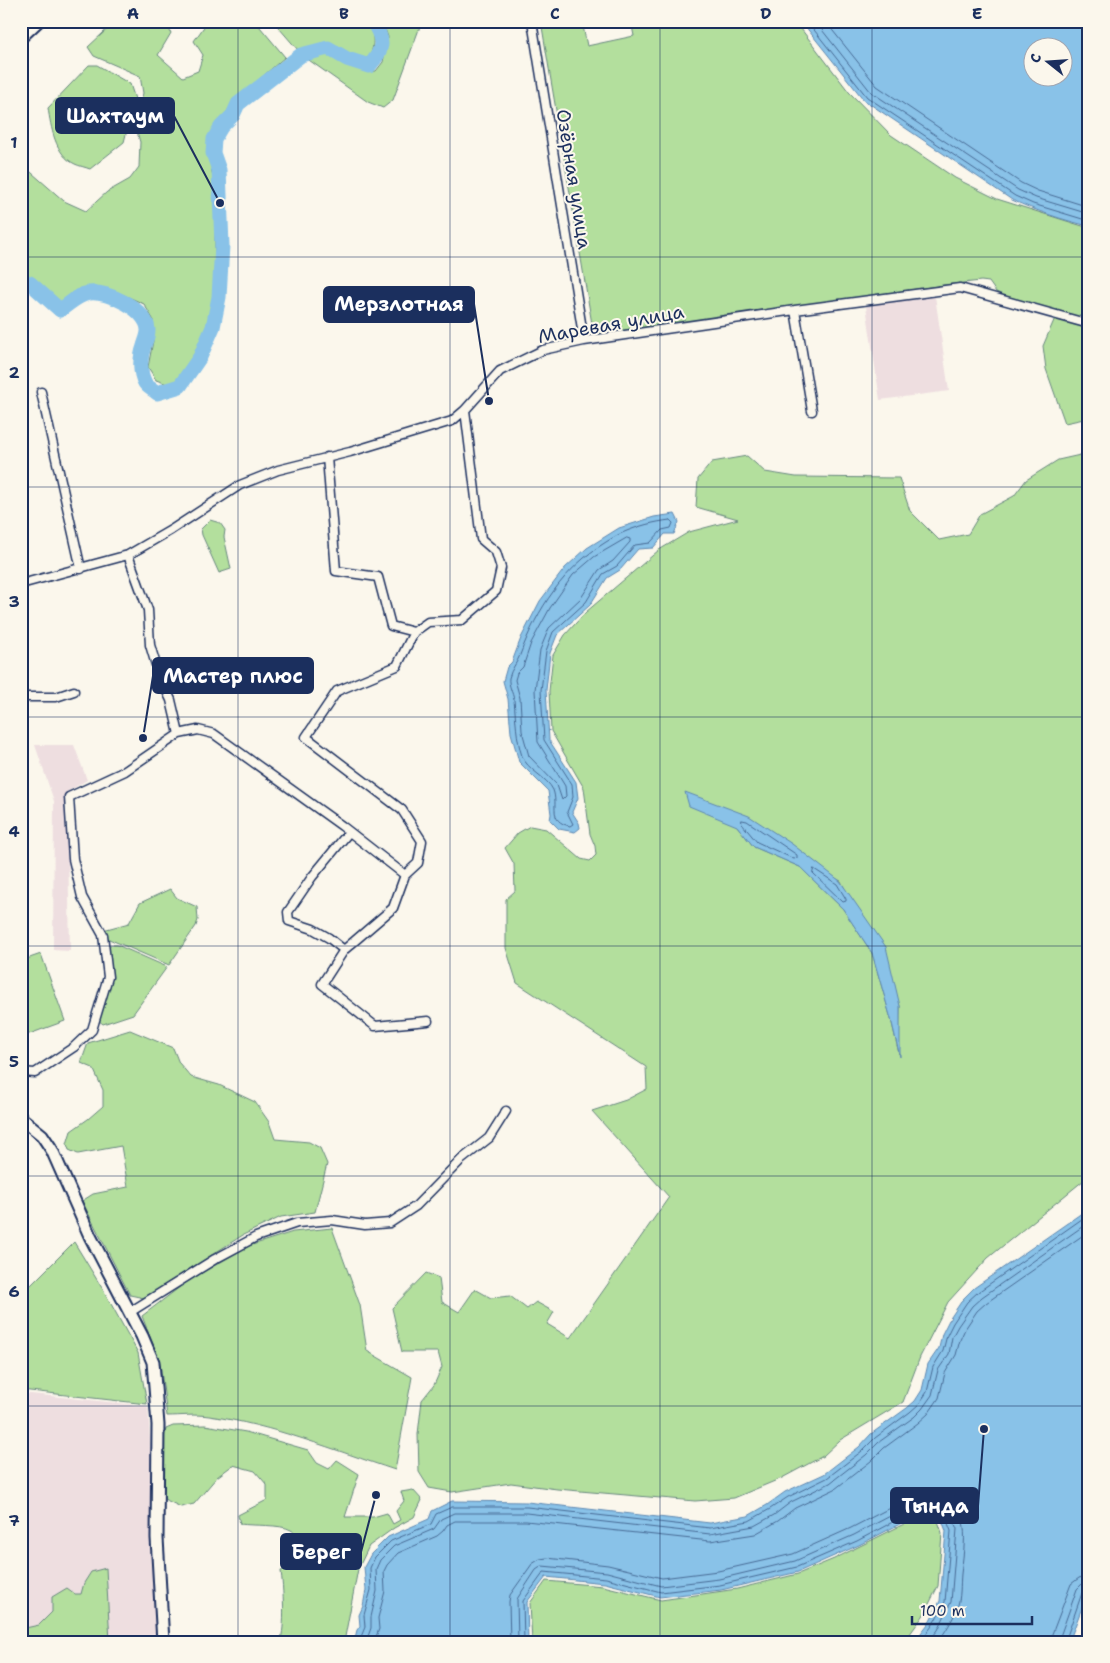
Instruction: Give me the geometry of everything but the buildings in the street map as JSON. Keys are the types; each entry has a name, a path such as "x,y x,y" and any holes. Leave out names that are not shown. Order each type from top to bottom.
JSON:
{"street":[{"path":"21,37 38,21"},
{"name":"Озёрная улица","path":"532,21 584,341"},
{"name":"Маревая улица","path":"21,584 128,556 240,485 278,470 327,458 452,421 465,410 500,371 543,350 584,341 960,288 1089,324"},
{"path":"796,310 812,411"},
{"path":"42,392 81,569"},
{"path":"428,1021 376,1026 322,984 344,950 393,908 405,874 418,863 422,841 402,810 306,737 337,691 397,666 414,632 428,622 462,620 496,591 501,568 496,552 481,539 465,410"},
{"path":"327,458 336,571 378,577 391,626 414,632"},
{"path":"128,556 148,610 150,645 159,675 171,700 179,734"},
{"path":"21,697 56,697 74,691"},
{"path":"21,1072 35,1072 74,1047 92,1030 108,977 103,935 82,897 73,859 69,797 125,771 179,734 198,730 214,734 405,874"},
{"path":"344,950 329,938 313,929 289,921 288,912 312,877 349,832"},
{"path":"130,1312 215,1258 256,1237 297,1223 332,1220 365,1225 390,1223 416,1206 461,1160 489,1138 506,1111"},
{"path":"21,1118 42,1135 52,1150 90,1236 130,1312 153,1362 158,1425 157,1538 163,1642"}],"shaded area":[{"path":"935,296 949,391 880,400 866,306"},
{"path":"35,745 74,745 87,780 67,792 70,951 53,950 54,801"},
{"path":"21,1393 148,1406 162,1642 21,1642"}],"green space":[{"path":"116,21 165,21 171,33 158,55 183,77 198,71 203,55 194,41 208,21 255,21 285,57 233,102 210,139 209,155 214,183 215,218 215,272 211,316 196,354 180,378 170,385 156,380 148,367 153,341 153,319 144,304 124,295 94,288 72,293 61,303 27,276 21,274 21,169 24,166 64,201 86,211 107,192 130,179 139,167 140,142 135,125 143,93 140,76 94,56 88,47"},
{"path":"273,21 366,21 372,34 371,53 369,58 357,57 327,44 298,50"},
{"path":"382,21 422,21 393,100 383,108 368,102 306,58 330,54 365,71 376,71 383,62 388,37"},
{"path":"541,21 582,21 587,46 634,36 631,21 795,21 849,92 891,135 955,178 997,199 1089,228 1089,320 1007,297 996,292 989,282 981,281 594,336"},
{"path":"89,65 97,65 130,84 135,99 124,142 90,169 68,160 58,147 48,108"},
{"path":"1055,318 1089,327 1089,438 1084,419 1065,423 1046,369 1043,346"},
{"path":"1089,453 1089,1176 988,1258 948,1302 920,1357 903,1402 840,1440 823,1456 782,1478 734,1498 695,1501 511,1483 452,1492 429,1488 419,1472 418,1434 422,1400 434,1385 442,1367 438,1352 402,1352 392,1308 426,1273 439,1278 442,1302 459,1312 475,1289 491,1298 510,1296 527,1309 536,1302 554,1312 547,1324 570,1338 669,1197 592,1111 626,1100 647,1089 646,1067 517,983 506,948 506,899 515,891 514,864 505,848 518,833 530,826 546,829 581,859 590,861 596,855 595,846 590,834 584,788 551,731 549,691 553,655 565,635 586,612 659,550 689,532 738,519 696,507 698,479 712,462 747,456 765,472 796,477 899,478 910,511 939,540 968,534 980,514 1014,496 1026,480 1058,460","holes":["737,826 841,881 900,1006 899,1054 872,953 843,909 800,867 754,847"]},
{"path":"210,520 220,523 225,530 224,537 231,569 219,573 202,535 201,529"},
{"path":"170,889 177,898 197,907 198,920 196,926 169,965 109,939 103,930 129,923 140,903"},
{"path":"108,945 117,945 167,967 133,1014 103,1024 98,1020 105,1002 109,983 111,964"},
{"path":"41,954 65,1021 21,1037 21,961"},
{"path":"130,1030 173,1048 179,1063 191,1077 219,1085 255,1102 269,1122 275,1139 309,1142 320,1148 327,1164 315,1212 281,1217 243,1235 144,1298 130,1295 82,1201 93,1194 128,1187 121,1146 78,1154 69,1150 67,1144 71,1131 103,1106 103,1090 93,1068 81,1063 88,1043"},
{"path":"332,1228 360,1305 367,1351 412,1377 395,1470 256,1425 204,1415 167,1416 160,1363 142,1316 189,1280 249,1246 293,1232"},
{"path":"74,1242 138,1353 147,1404 21,1390 21,1295"},
{"path":"205,1425 246,1432 308,1450 317,1463 329,1469 337,1460 359,1474 345,1517 373,1517 387,1513 393,1524 400,1520 396,1511 404,1501 401,1492 413,1490 422,1500 414,1517 394,1528 369,1546 358,1569 344,1642 280,1642 283,1617 281,1571 295,1565 301,1542 292,1531 286,1528 240,1524 238,1515 267,1500 267,1485 255,1471 233,1465 217,1477 194,1504 181,1507 164,1499 164,1438 166,1429 173,1426"},
{"path":"918,1517 937,1518 942,1533 938,1586 923,1616 904,1642 532,1642 530,1603 546,1581 603,1586 661,1600 737,1589 798,1574 834,1559"},
{"path":"106,1568 110,1642 21,1642 21,1629 39,1625 52,1612 52,1597 67,1588 75,1594 81,1594 84,1583 91,1572"}],"water":[{"path":"801,21 1089,21 1089,226 1050,215 1012,200 864,100"},
{"path":"675,514 679,522 674,534 665,534 653,548 638,549 620,570 607,578 590,605 557,635 550,653 546,690 549,740 576,782 578,798 572,812 580,828 575,832 559,829 550,820 548,791 519,762 511,733 508,699 503,681 507,667 512,662 521,638 540,601 565,568 587,548 619,528 654,517"},
{"path":"685,792 749,816 792,844 840,881 886,947 900,1006 900,1057 872,953 843,909 800,867 754,847 737,826 689,806"},
{"path":"1089,1208 1089,1589 1069,1642 914,1642 928,1624 940,1601 946,1531 940,1515 921,1513 859,1545 798,1572 721,1590 660,1597 605,1583 546,1577 527,1602 528,1642 354,1642 360,1626 359,1615 366,1590 364,1567 371,1554 388,1537 429,1519 432,1511 452,1501 527,1502 710,1523 748,1516 785,1492 824,1474 859,1447 871,1434 915,1401 922,1390 928,1364 939,1348 942,1334 963,1299 974,1288"}],"waterway":[{"path":"21,280 30,283 60,310 77,297 89,293 106,295 126,303 142,316 148,331 141,360 145,383 157,393 180,386 200,357 213,327 219,297 222,245 219,170 213,153 214,139 221,127 233,115 238,104 301,55 328,48 347,59 369,66 378,55 381,44 379,33 372,21"}],"place":[{"name":"Шахтаум","path":"220,203"},
{"name":"Мерзлотная","path":"489,401"},
{"name":"Мастер плюс","path":"143,738"},
{"name":"Тында","path":"984,1429"},
{"name":"Берег","path":"376,1495"}]}
